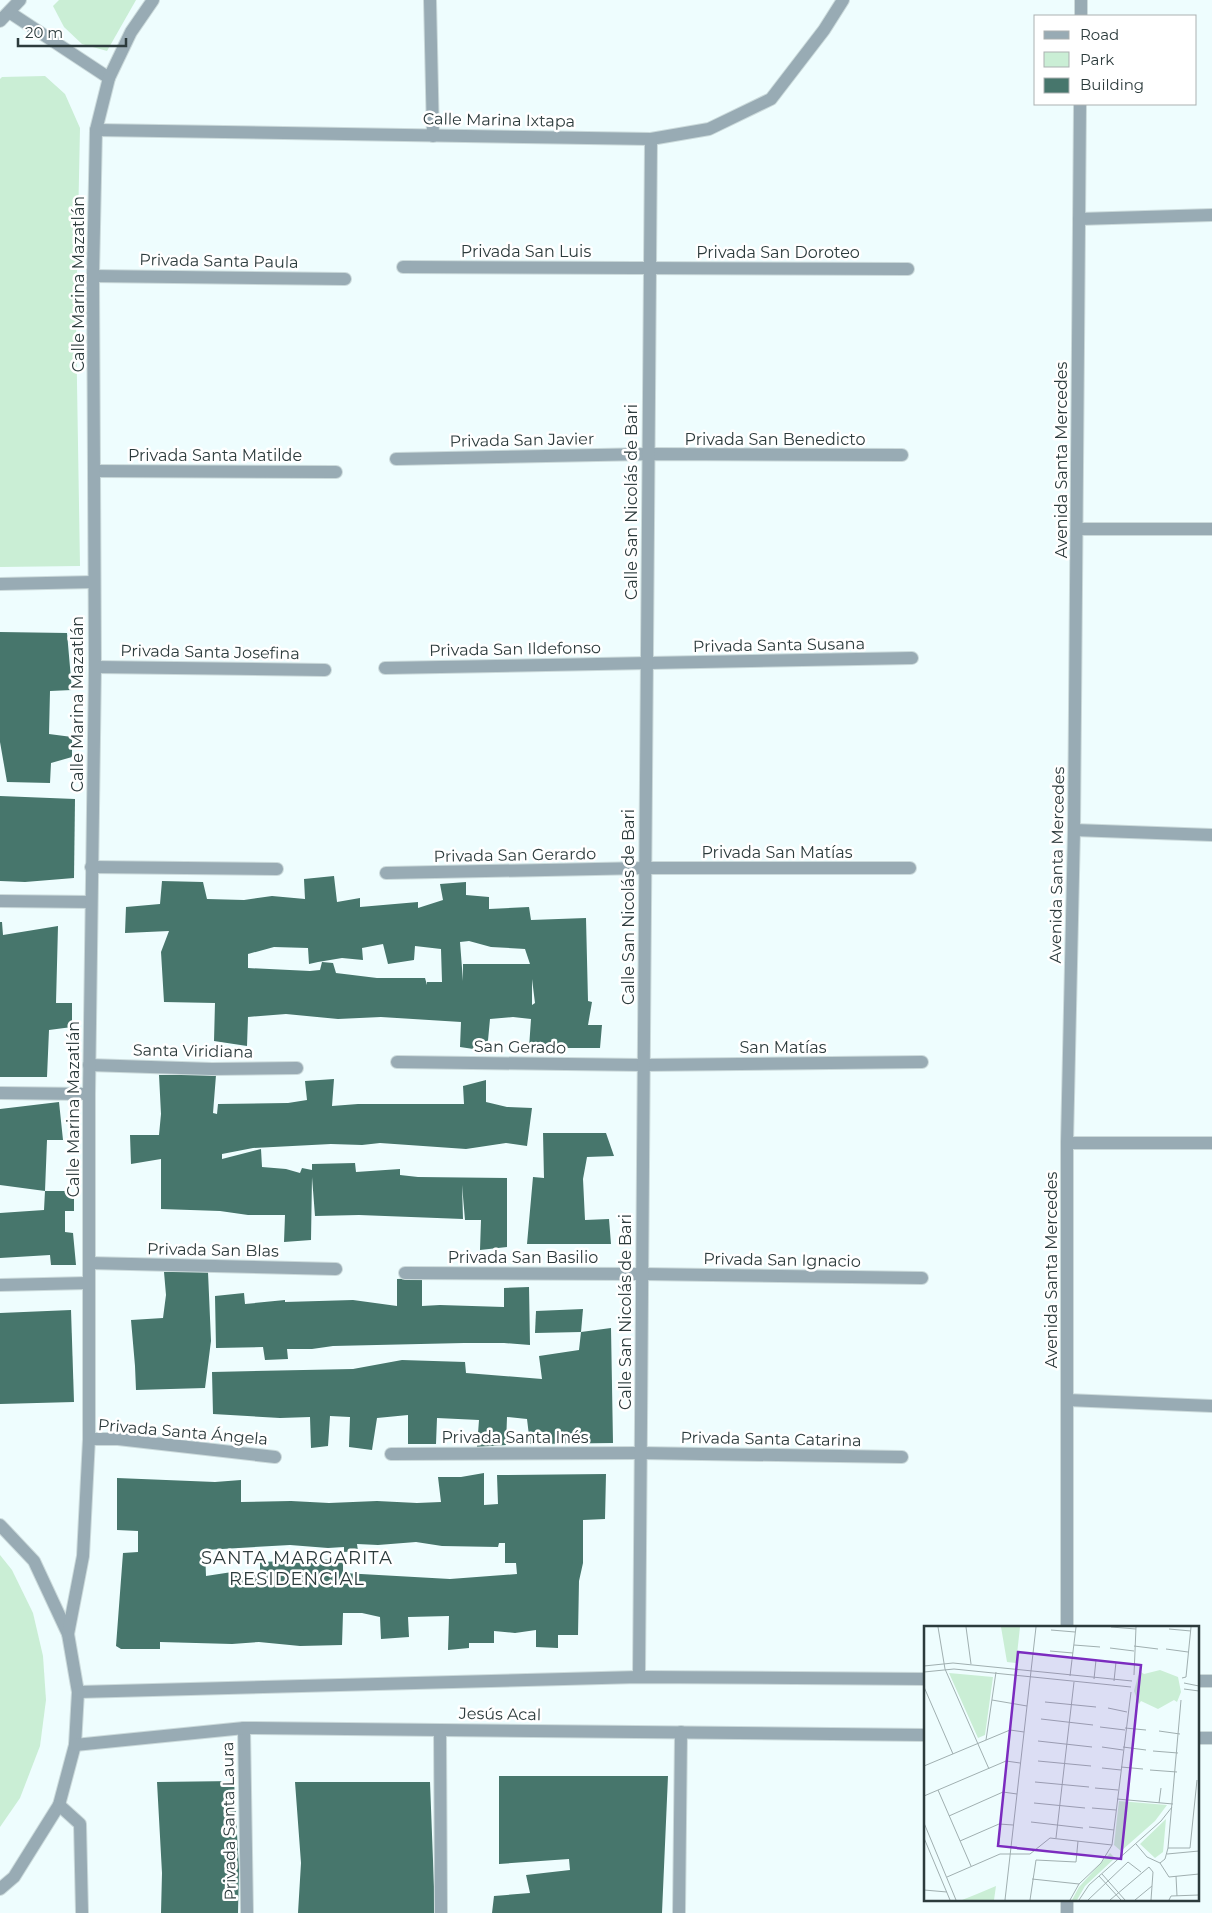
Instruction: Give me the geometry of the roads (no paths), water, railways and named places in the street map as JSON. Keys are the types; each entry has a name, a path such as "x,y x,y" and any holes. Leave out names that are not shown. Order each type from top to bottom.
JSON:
{"street":[{"path":"0,21 20,0"},
{"name":"Calle Marina Mazatlán","path":"68,1634 83,1556 89,1439 89,1065 95,667 93,276 96,130 109,78 131,32 154,0"},
{"path":"430,0 434,136"},
{"name":"Calle Marina Ixtapa","path":"96,130 650,139 709,130 771,99 824,30 844,0"},
{"path":"1081,0 1081,15"},
{"path":"10,12 109,78"},
{"name":"Avenida Santa Mercedes","path":"1067,1626 1067,1142 1074,830 1080,105"},
{"name":"Calle San Nicolás de Bari","path":"639,1677 650,139"},
{"path":"1079,219 1212,215"},
{"name":"Privada San Luis","path":"403,267 649,268"},
{"name":"Privada San Doroteo","path":"649,268 908,269"},
{"name":"Privada Santa Paula","path":"93,276 345,279"},
{"name":"Privada San Benedicto","path":"648,454 902,455"},
{"name":"Privada San Javier","path":"396,459 648,454"},
{"name":"Privada Santa Matilde","path":"94,471 336,472"},
{"path":"1077,529 1212,529"},
{"path":"0,584 94,582"},
{"name":"Privada Santa Susana","path":"646,664 912,658"},
{"name":"Privada San Ildefonso","path":"385,668 646,664"},
{"name":"Privada Santa Josefina","path":"95,667 325,670"},
{"path":"1074,830 1212,835"},
{"path":"92,867 277,869"},
{"name":"Privada San Matías","path":"645,868 910,868"},
{"name":"Privada San Gerardo","path":"386,873 645,868"},
{"path":"0,901 91,902"},
{"name":"San Gerado","path":"397,1062 644,1065"},
{"name":"San Matías","path":"644,1065 922,1062"},
{"name":"Santa Viridiana","path":"89,1065 212,1069 297,1068"},
{"path":"0,1093 89,1094"},
{"path":"1067,1142 1212,1142"},
{"name":"Privada San Blas","path":"88,1263 336,1269"},
{"name":"Privada San Basilio","path":"405,1273 642,1274"},
{"name":"Privada San Ignacio","path":"642,1274 922,1278"},
{"path":"0,1285 88,1283"},
{"path":"1067,1400 1212,1406"},
{"name":"Privada Santa Ángela","path":"89,1439 118,1439 275,1457"},
{"name":"Privada Santa Inés","path":"391,1454 640,1453"},
{"name":"Privada Santa Catarina","path":"640,1453 902,1457"},
{"path":"0,1525 34,1561 68,1634 78,1692 75,1745 58,1805 14,1877 0,1889"},
{"name":"Jesús Acal","path":"78,1692 639,1677 924,1679"},
{"name":"Jesús Acal","path":"75,1745 244,1728 924,1735"},
{"name":"Privada Santa Laura","path":"244,1728 247,1913"},
{"path":"440,1730 441,1913"},
{"path":"679,1913 681,1732"},
{"path":"58,1805 80,1824 82,1913"},
{"path":"1067,1900 1067,1913"}],"district":[{"name":"SANTA MARGARITA RESIDENCIAL","path":"297,1568"}]}
